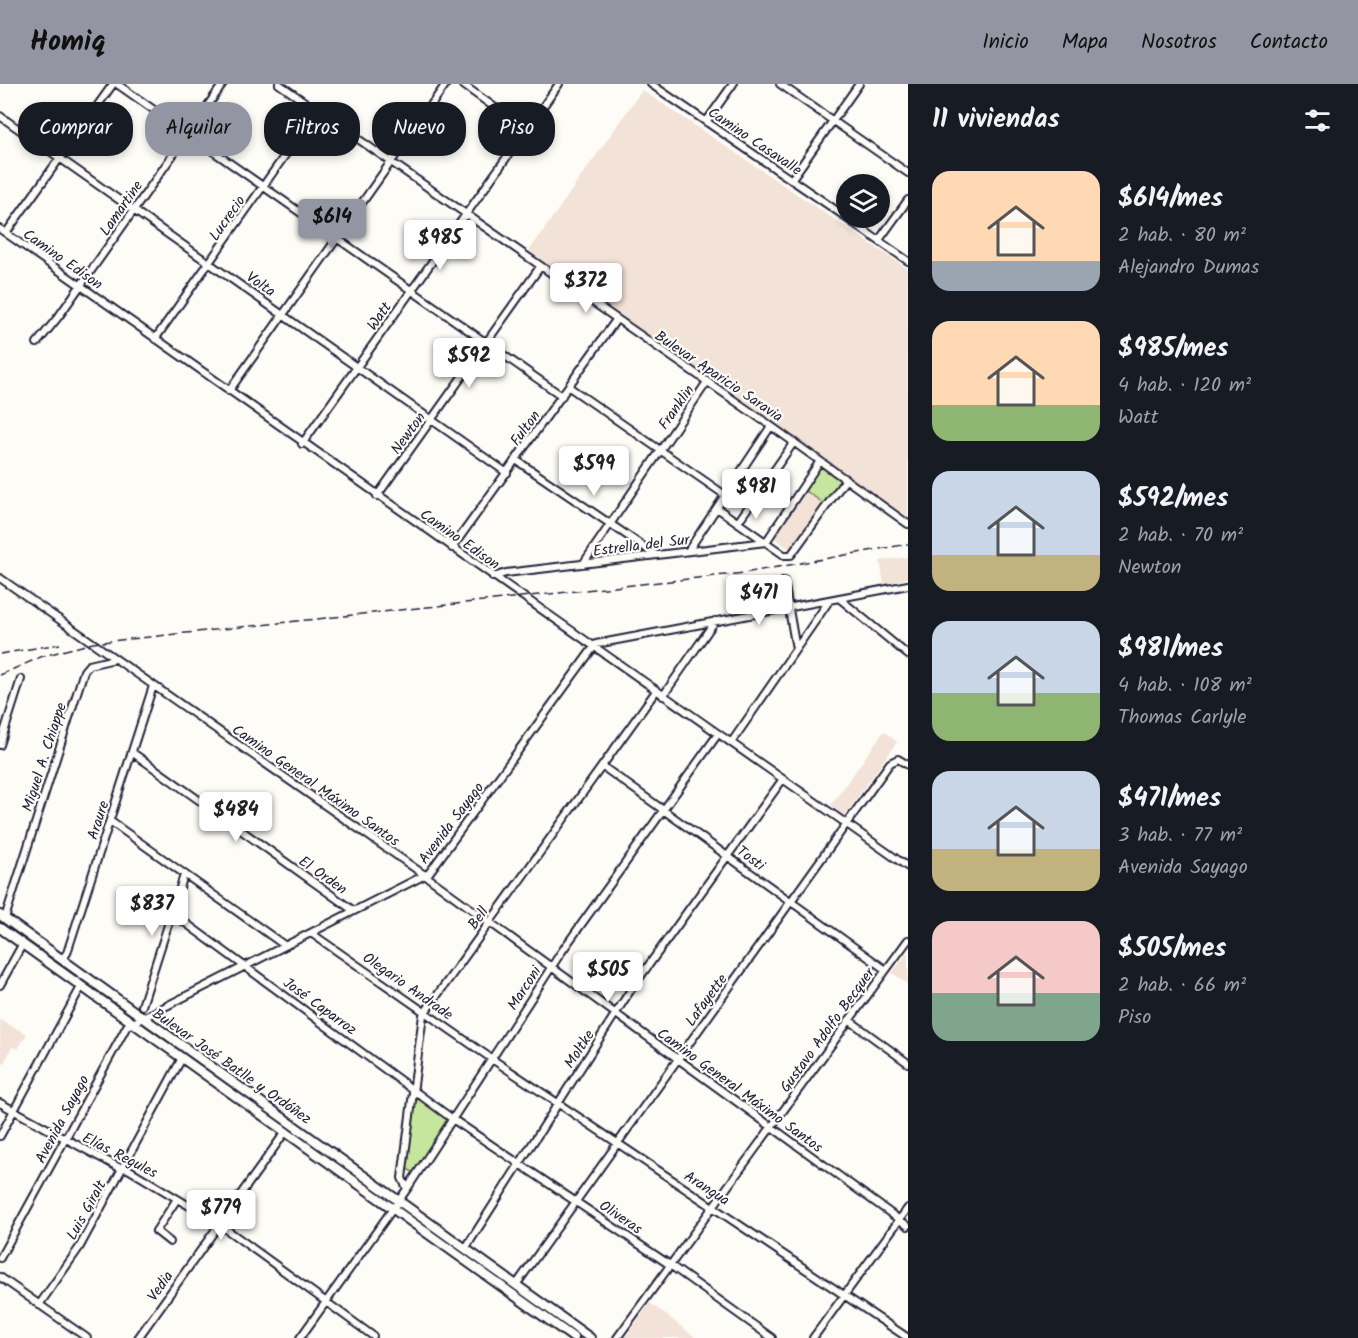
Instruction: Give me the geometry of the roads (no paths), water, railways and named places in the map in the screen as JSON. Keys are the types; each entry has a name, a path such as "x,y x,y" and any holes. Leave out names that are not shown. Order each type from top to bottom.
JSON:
{"main road":[{"name":"Bulevar José Batlle y Ordóñez","path":"2,917 399,1201 447,1241 574,1338"},
{"name":"Bulevar José Batlle y Ordóñez","path":"0,928 393,1209 465,1249 590,1338"}],"street":[{"path":"3,231 61,159 115,84 145,105"},
{"name":"Lamartine","path":"210,102 223,84"},
{"name":"Bulevar Aparicio Saravia","path":"279,84 305,102"},
{"path":"229,391 446,84"},
{"path":"462,84 487,102"},
{"name":"Watt","path":"546,102 559,84"},
{"name":"Camino Casavalle","path":"651,84 836,210"},
{"path":"706,122 733,84"},
{"path":"780,84 908,173"},
{"path":"791,180 859,84"},
{"name":"Volta","path":"0,116 507,473"},
{"name":"Bulevar Aparicio Saravia","path":"360,140 908,524"},
{"name":"Lamartine","path":"37,343 172,156"},
{"path":"220,156 562,396"},
{"name":"Lucrecio","path":"155,339 284,156"},
{"name":"Watt","path":"302,444 507,156"},
{"path":"879,240 908,200"},
{"name":"Camino Casavalle","path":"862,228 908,261"},
{"name":"Camino Edison","path":"3,231 302,444 908,867"},
{"name":"Newton","path":"377,496 540,267"},
{"name":"Fulton","path":"452,548 616,320"},
{"name":"Franklin","path":"583,564 707,382"},
{"path":"568,387 725,495"},
{"path":"688,551 771,426"},
{"path":"738,522 794,442"},
{"path":"516,460 656,555"},
{"path":"766,542 820,461"},
{"path":"717,508 784,555 794,554 846,479"},
{"name":"Estrella del Sur","path":"494,577 506,573 766,542"},
{"name":"Camino General Máximo Santos","path":"0,578 553,966 771,1128 908,1226"},
{"path":"784,581 796,650"},
{"path":"593,646 598,643 908,585"},
{"path":"840,599 908,655"},
{"path":"731,743 830,601"},
{"path":"663,696 715,621"},
{"name":"Avenida Sayago","path":"0,1258 123,1031 141,1017 426,876 440,860 593,646"},
{"name":"Miguel A. Chiappe","path":"2,917 84,671 89,665 115,659"},
{"path":"0,745 21,680"},
{"name":"Araure","path":"62,959 67,953 153,686"},
{"name":"Bell","path":"407,1189 402,1178 412,1089 425,1012 656,691"},
{"name":"Marconi","path":"399,1201 553,966 718,734"},
{"name":"El Orden","path":"133,753 354,911"},
{"name":"Lafayette","path":"516,1285 890,763 896,759 908,765"},
{"name":"Tosti","path":"602,766 886,970"},
{"name":"Moltke","path":"465,1249 616,1013 783,779"},
{"path":"110,822 284,945"},
{"path":"142,1005 184,875"},
{"name":"José Caparroz","path":"172,913 454,1120"},
{"name":"Olegario Andrade","path":"311,933 492,1059"},
{"name":"Gustavo Adolfo Becquer","path":"616,1338 908,940"},
{"path":"0,985 22,945"},
{"path":"0,1136 81,987"},
{"path":"849,1020 908,1063"},
{"name":"Luis Giralt","path":"39,1305 79,1248 182,1058"},
{"name":"Arangua","path":"492,1059 846,1294 908,1338"},
{"name":"Elías Regules","path":"0,1103 64,1139 123,1168 219,1224 373,1336"},
{"name":"Oliveras","path":"454,1120 670,1265 772,1338"},
{"name":"Vedia","path":"138,1338 286,1131"},
{"path":"170,1242 156,1231 177,1199"},
{"path":"300,1338 399,1201"},
{"path":"813,1338 908,1208"},
{"path":"0,1277 87,1338"}],"railway":[{"path":"0,675 43,656 93,643 744,573 908,544"},
{"path":"0,654 60,644"}]}
